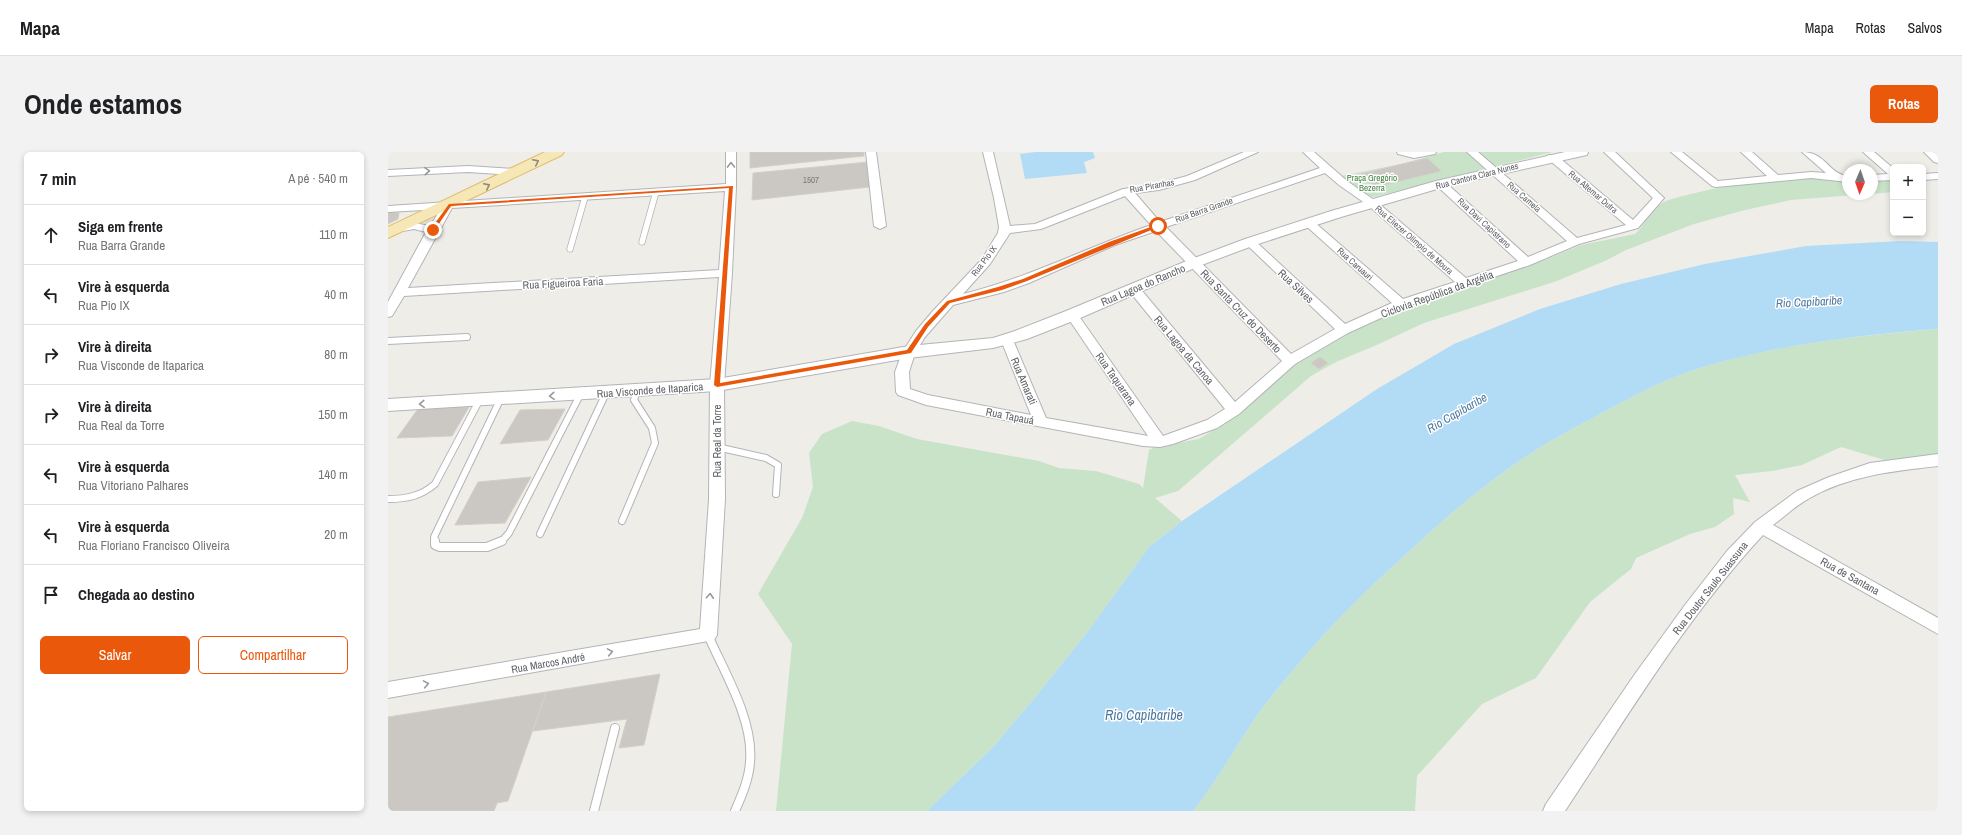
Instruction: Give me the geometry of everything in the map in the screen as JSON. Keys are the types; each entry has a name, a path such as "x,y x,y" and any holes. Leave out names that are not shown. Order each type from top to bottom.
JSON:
{"main road":[{"path":"392,231 557,152"}],"street":[{"name":"Rua Real da Torre","path":"708,635 717,499 717,385 720,322 726,273 731,186 731,152"},
{"path":"871,152 880,226"},
{"path":"988,152 996,182 1005,230"},
{"name":"Rua Piranhas","path":"1005,230 1037,226 1128,191 1159,187 1191,178 1253,152"},
{"name":"Rua Eliezer Olímpio de Moura","path":"1308,152 1343,183 1373,204 1464,283"},
{"path":"1402,152 1414,155 1431,152"},
{"name":"Rua Camela","path":"1472,152 1575,242"},
{"name":"Rua Cantora Clara Nunes","path":"1373,204 1441,184 1582,152"},
{"path":"1609,152 1659,198 1634,226"},
{"path":"1676,152 1716,184 1774,177 1811,175 1842,178"},
{"path":"1746,152 1774,177"},
{"path":"1807,152 1842,177"},
{"path":"1868,152 1890,170"},
{"path":"1929,152 1938,160"},
{"name":"Rua Altemar Dutra","path":"1552,158 1634,226"},
{"path":"388,173 468,169 515,172"},
{"name":"Rua Barra Grande","path":"948,302 1025,280 1111,243 1326,169"},
{"path":"1926,177 1938,176"},
{"path":"1878,178 1890,177"},
{"name":"Rua Davi Capistrano","path":"1441,184 1526,262"},
{"path":"388,209 585,197 731,186"},
{"name":"Rua Santa Cruz do Deserto","path":"1128,191 1158,226 1290,361"},
{"name":"Rua Lagoa do Rancho","path":"909,352 963,347 1007,340 1072,315 1194,263 1250,242 1373,204"},
{"path":"388,311 400,292 433,230 449,205"},
{"name":"Rua Caruauri","path":"1309,223 1400,304"},
{"path":"392,231 414,226 433,230"},
{"name":"Ciclovia República da Argélia","path":"1160,442 1193,432 1212,424 1234,410 1290,361 1343,330 1400,304 1526,262 1575,242 1634,226"},
{"name":"Rua Pio IX","path":"909,352 926,326 981,269 995,249 1005,230"},
{"name":"Rua Silves","path":"1250,242 1343,330"},
{"name":"Rua Figueiroa Faria","path":"400,292 726,273"},
{"name":"Rua Lagoa da Canoa","path":"1134,289 1234,410"},
{"name":"Rua Taquarana","path":"1072,315 1160,442"},
{"name":"Rua Amarati","path":"1007,340 1041,422"},
{"name":"Rua Visconde de Itaparica","path":"388,406 580,395 717,385 909,352"},
{"name":"Rua Tapauá","path":"909,352 905,363 901,385 902,392 909,395 1142,441 1160,442"},
{"name":"Rua Doutor Saulo Suassuna","path":"1553,811 1686,616 1733,556 1761,526 1802,496 1834,481 1870,469 1938,460"},
{"name":"Rua de Santana","path":"1761,526 1938,627"},
{"name":"Rua Marcos André","path":"388,690 708,635"}],"lane":[{"path":"642,242 656,192"},
{"path":"570,250 585,197"},
{"path":"388,342 467,337"},
{"path":"622,520 655,442 652,428 634,400 637,391"},
{"path":"540,534 606,393"},
{"path":"500,400 434,537 435,545 440,547 487,547 500,543 510,533 580,395"},
{"path":"388,499 407,499 425,494 436,484 479,401"},
{"path":"717,447 766,458 778,465 776,494"},
{"path":"708,635 731,689 738,700 745,722 750,747 746,781 735,811"},
{"path":"594,811 615,728"}],"green space":[{"name":"Praça Gregório Bezerra","path":"1444,152 1553,152 1373,197 1364,194 1341,176 1406,163"},
{"path":"1811,176 1842,179 1842,196 1791,200 1745,210 1694,224 1626,250 1607,260 1557,281 1424,323 1336,362 1311,376 1178,491 1155,498 1182,521 1149,547 1086,634 995,745 927,811 776,811 792,644 758,594 802,518 813,487 809,453 822,434 852,421 879,426 917,439 1039,461 1059,468 1096,471 1139,484 1143,488 1149,450 1155,447 1199,439 1226,422 1321,343 1356,326 1532,265 1581,245 1635,234 1653,210 1670,199 1702,191 1764,180"},
{"path":"1878,179 1890,179 1890,192 1878,193"},
{"path":"1938,329 1938,457 1918,470 1841,447 1802,465 1772,471 1735,475 1750,502 1733,498 1734,514 1715,527 1690,534 1636,558 1631,569 1590,602 1536,678 1482,704 1417,776 1415,811 1193,811 1210,788 1250,726 1278,688 1336,621 1447,517 1493,480 1534,451 1632,397 1679,375 1720,362 1751,354 1813,343"}],"water":[{"path":"1036,152 1093,152 1095,158 1084,162 1087,173 1025,179 1020,154"},
{"name":"Rio Capibaribe","path":"1900,241 1938,242 1938,329 1845,338 1781,348 1720,362 1667,380 1632,397 1534,451 1493,480 1447,517 1336,621 1299,663 1263,708 1193,811 927,811 995,745 1086,634 1149,547 1182,521 1377,389 1454,344 1540,309 1621,284 1705,264 1806,246"}],"building":[{"path":"750,152 864,152 864,156 750,168"},
{"path":"1427,158 1441,171 1375,187 1361,174"},
{"path":"868,162 870,187 752,200 753,173"},
{"path":"388,212 399,213 398,219 388,224"},
{"path":"1320,357 1328,363 1319,369 1311,363"},
{"path":"469,407 452,436 397,438 418,409"},
{"path":"565,409 548,440 500,444 520,410"},
{"path":"531,477 505,523 455,525 478,482"},
{"path":"660,674 644,745 619,748 627,719 533,731 546,692"},
{"path":"546,692 508,801 497,803 494,811 388,811 388,717"}],"route":[{"path":"433,230 449,205 731,186 726,273 720,322 717,385 909,352 926,326 948,302 1025,280 1111,243 1158,226"}]}
